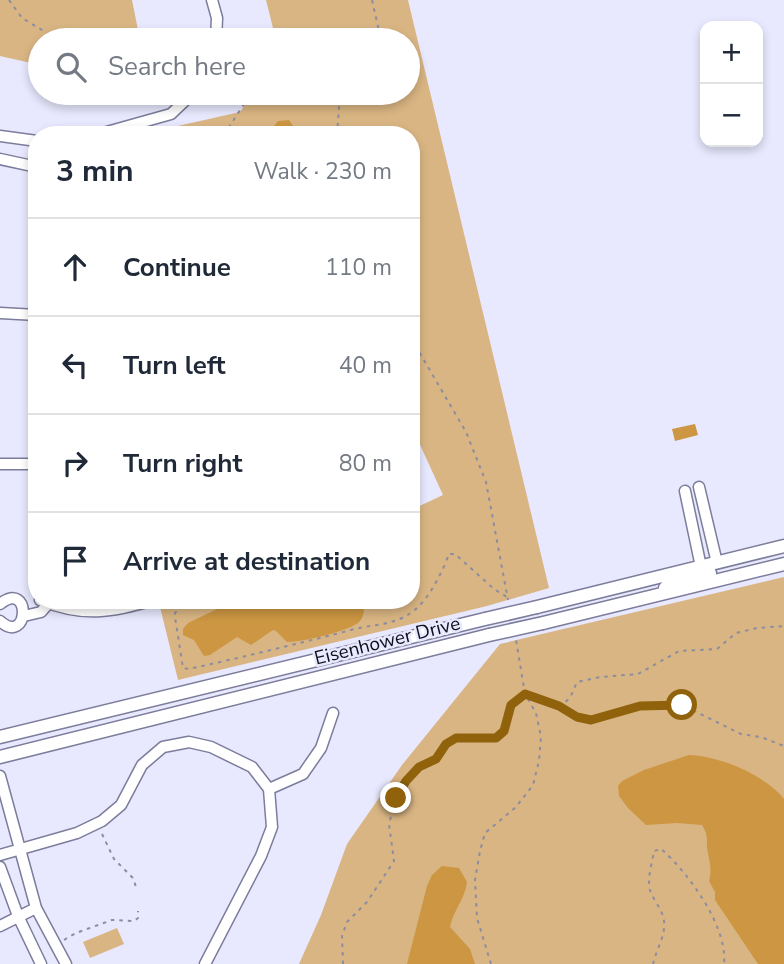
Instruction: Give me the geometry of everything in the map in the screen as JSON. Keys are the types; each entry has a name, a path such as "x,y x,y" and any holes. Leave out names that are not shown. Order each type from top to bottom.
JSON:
{"main road":[{"name":"Eisenhower Drive","path":"0,737 784,546"},
{"path":"657,596 670,584 714,572 718,562"},
{"name":"Eisenhower Drive","path":"0,757 784,564"}],"street":[{"path":"212,0 217,28"},
{"path":"128,126 171,114 180,105"},
{"path":"0,136 28,140"},
{"path":"0,159 28,165"},
{"path":"0,313 28,315"},
{"path":"0,464 28,464"},
{"path":"699,487 718,562"},
{"path":"685,491 701,567"},
{"path":"693,523 707,520"},
{"path":"0,604 11,599 20,604 28,603"},
{"path":"0,621 13,626 21,622 24,616 20,604"},
{"path":"24,616 41,612 42,609"},
{"path":"81,609 100,613 117,609"},
{"path":"269,789 303,774 321,748 333,713"},
{"path":"0,855 77,833 96,824 121,805 142,765 163,747 189,742 211,747 252,767 269,789 272,827 261,856 205,964"},
{"path":"0,776 18,850 36,908 66,964"},
{"path":"0,867 18,916 41,964"},
{"path":"0,926 36,908"}],"path":[{"path":"9,0 22,18 39,28"},
{"path":"372,0 378,28"},
{"path":"230,126 243,105"},
{"path":"338,126 339,105"},
{"path":"420,353 466,432 486,482 510,609"},
{"path":"420,604 442,573 449,554 455,554 494,589 508,597"},
{"path":"179,609 174,617 183,668 189,669 351,630 396,622 413,609"},
{"path":"559,706 570,698 577,682 638,674 679,651 718,649 736,633 784,626"},
{"path":"491,964 485,937 477,918 475,880 485,834 508,815 533,785 541,737 536,713 525,694 514,633"},
{"path":"525,694 559,706 577,717 591,720 640,706 682,705 741,734 761,737 784,746"},
{"path":"343,964 342,936 347,922 367,902 394,860 389,824 396,798 406,781 419,767 436,759 446,744 456,738 496,738 504,731 511,705 525,694"},
{"path":"96,824 114,859 133,878 136,887"},
{"path":"653,964 663,935 664,919 650,890 654,851 660,849 692,880 724,942 724,964"},
{"path":"55,944 112,920 134,920 138,918 138,911"}],"shaded area":[{"path":"0,0 132,0 138,28 28,28 28,62 0,56"},
{"path":"266,0 408,0 415,28 273,28"},
{"path":"420,50 549,588 487,606 178,680 160,609 420,609 420,506 443,495 420,445 420,126 178,126 240,112 245,105 420,105"},
{"path":"289,120 293,126 274,126 278,121"},
{"path":"695,424 698,435 675,441 672,429"},
{"path":"784,577 784,964 299,964 321,915 347,844 402,765 500,644"},
{"path":"217,609 364,610 360,621 337,632 287,642 273,630 251,645 237,637 210,655 204,656 194,640 183,635 183,629 188,623"},
{"path":"689,755 714,759 741,768 766,782 784,799 784,964 758,964 715,900 715,892 709,881 707,836 702,825 646,825 619,796 618,786 622,781 644,770"},
{"path":"442,866 459,868 467,882 450,927 470,949 475,964 407,964 427,886 432,875"},
{"path":"117,928 124,944 90,958 83,942"}],"route":[{"path":"396,798 419,767 436,759 446,744 456,738 496,738 504,731 511,705 525,694 559,706 577,717 591,720 640,706 682,705"}]}
